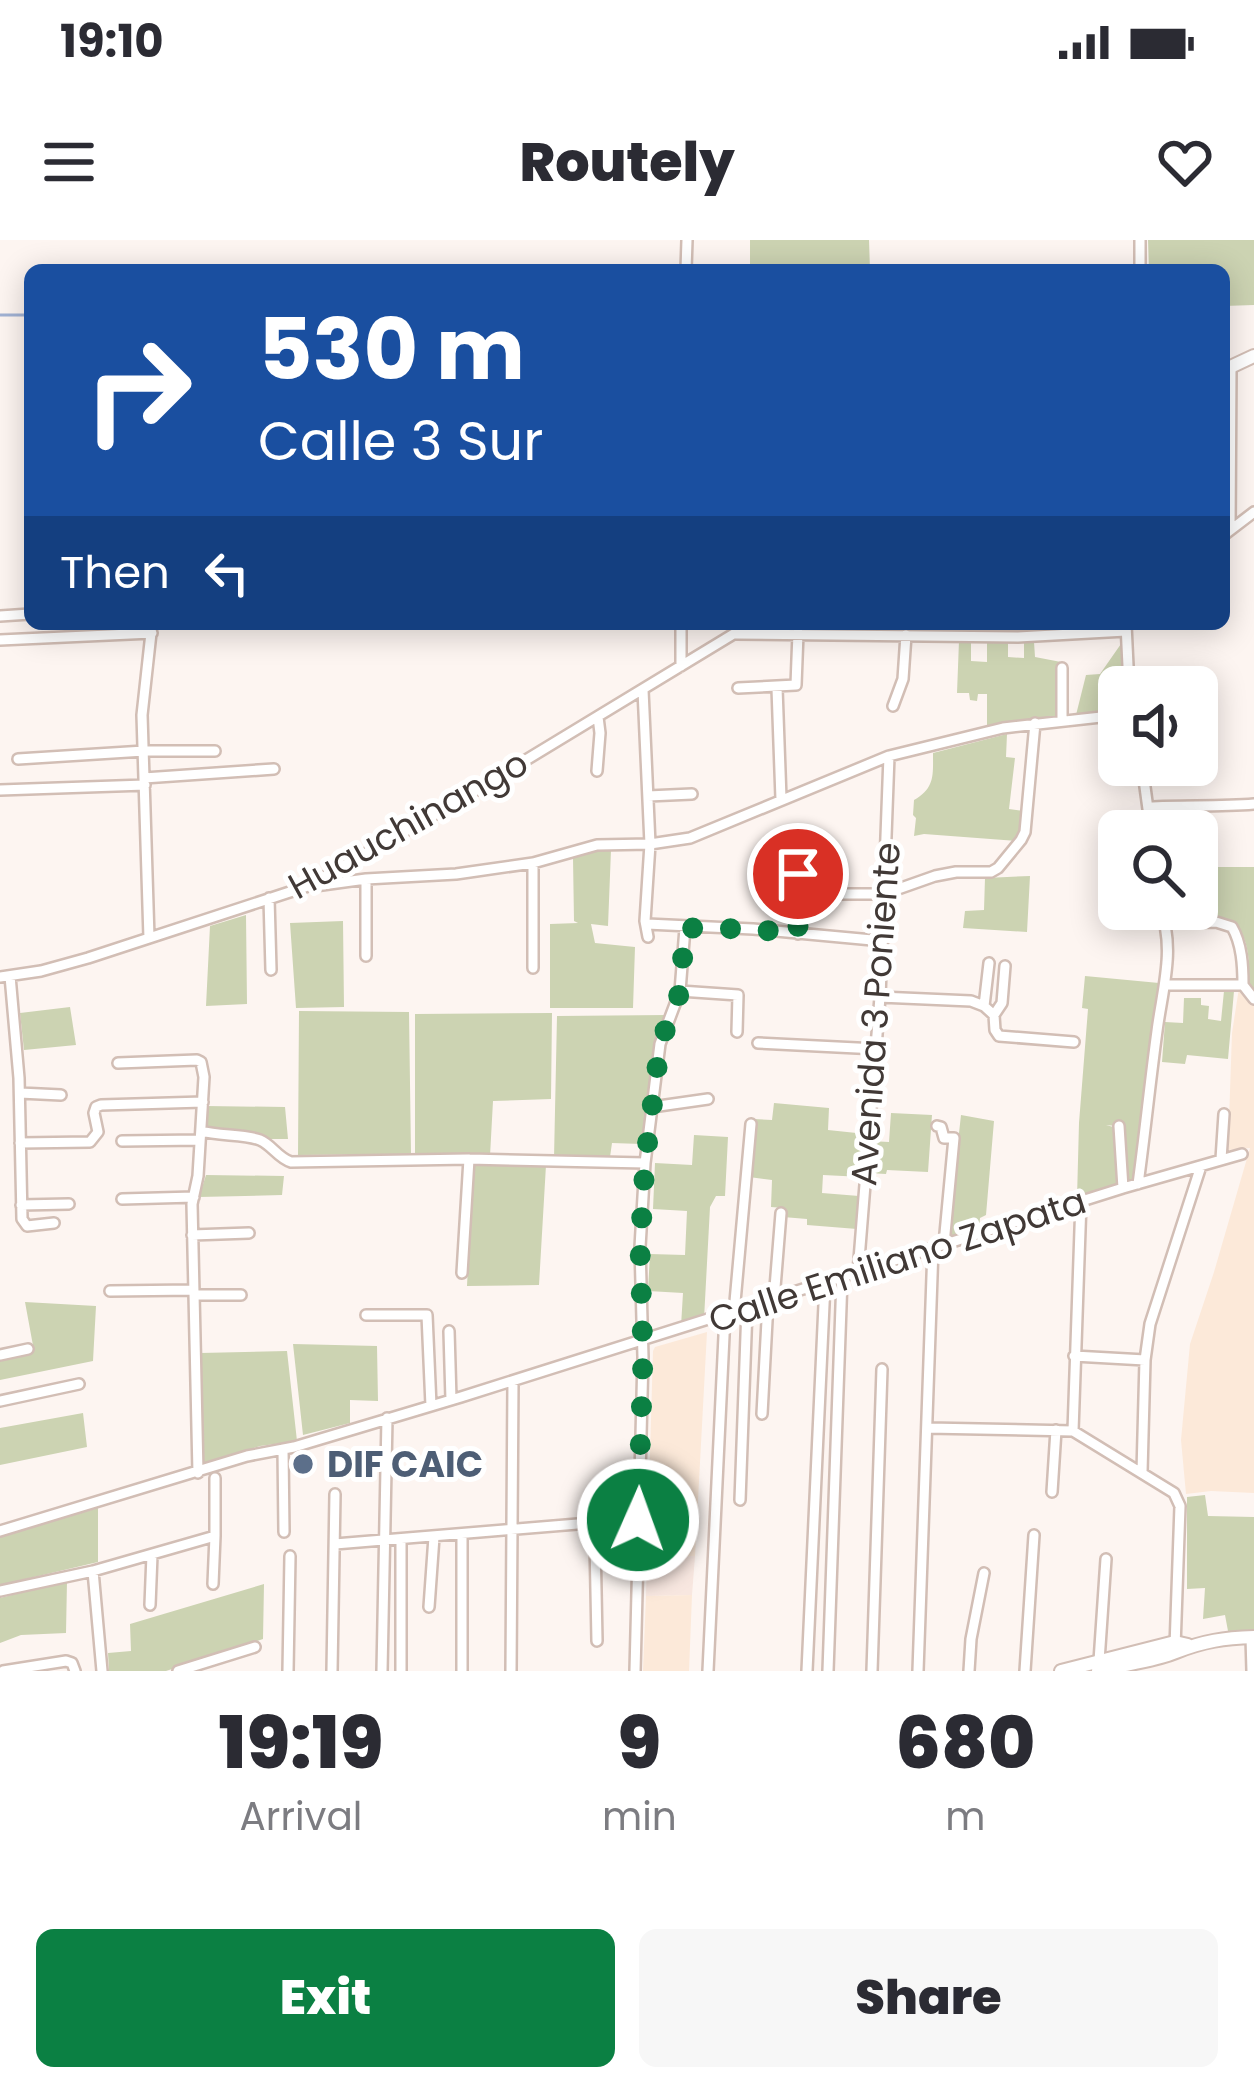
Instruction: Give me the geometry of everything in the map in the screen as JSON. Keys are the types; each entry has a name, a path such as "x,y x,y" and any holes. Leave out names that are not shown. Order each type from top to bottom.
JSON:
{"main road":[{"path":"1061,1671 1108,1665 1216,1639 1253,1637"}],"street":[{"path":"0,640 127,630"},
{"path":"149,938 142,715 152,630"},
{"path":"681,630 681,666"},
{"name":"Huauchinango","path":"5,976 41,971 308,886 740,630"},
{"path":"734,634 1018,637 1088,630"},
{"path":"1128,630 1129,666"},
{"path":"738,688 796,685 798,633"},
{"path":"893,706 903,679 906,634"},
{"path":"1062,668 1062,719"},
{"path":"777,688 781,799"},
{"path":"643,690 650,844 648,937"},
{"path":"308,886 457,874 532,863 597,845 690,838 889,756 1035,722 1098,716"},
{"path":"597,771 598,717"},
{"path":"840,894 884,894 934,876 998,868 1025,832 1035,722"},
{"path":"18,759 215,751"},
{"name":"Avenida 3 Poniente","path":"858,1272 884,941 889,756"},
{"path":"0,790 274,770"},
{"path":"1146,786 1149,810"},
{"path":"648,796 692,794"},
{"path":"1149,807 1254,804"},
{"path":"532,863 533,968"},
{"path":"798,874 798,934"},
{"path":"366,879 366,956"},
{"path":"269,898 271,970"},
{"path":"1218,923 1232,927 1238,936 1243,985 1254,999"},
{"path":"647,924 884,941"},
{"path":"635,1671 645,1163 660,1044 680,992 685,928"},
{"path":"1138,1184 1166,985 1166,930"},
{"path":"984,1006 989,963"},
{"path":"1005,967 1002,1003 994,1016 999,1036 1074,1042"},
{"path":"5,976 20,1094 22,1219 27,1226 54,1223"},
{"path":"1166,985 1243,985"},
{"path":"680,992 738,995 737,1032"},
{"path":"880,997 970,1001 994,1016"},
{"path":"758,1043 877,1049"},
{"path":"118,1063 197,1060 204,1077 192,1235 198,1473"},
{"path":"20,1094 61,1095"},
{"path":"652,1107 708,1100"},
{"path":"20,1142 90,1142 98,1132 94,1113 100,1105 202,1102"},
{"path":"1222,1159 1225,1114"},
{"path":"708,1671 730,1314 751,1124"},
{"path":"919,1671 939,1246 954,1138 944,1138 937,1126"},
{"path":"1119,1126 1123,1188"},
{"path":"122,1141 257,1138 284,1161 292,1162 645,1163"},
{"name":"Calle Emiliano Zapata","path":"0,1531 451,1400 1242,1154"},
{"path":"463,1273 469,1159"},
{"path":"1142,1472 1150,1324 1201,1166"},
{"path":"122,1199 194,1197"},
{"path":"1072,1431 1081,1201"},
{"path":"21,1205 69,1204"},
{"path":"762,1414 781,1213"},
{"path":"192,1235 249,1233"},
{"path":"828,1671 842,1277"},
{"path":"807,1671 825,1283"},
{"path":"110,1292 241,1295"},
{"path":"740,1500 747,1308"},
{"path":"366,1315 427,1316 431,1406"},
{"path":"448,1330 451,1400"},
{"path":"0,1355 28,1349"},
{"path":"1074,1356 1145,1360"},
{"path":"872,1671 882,1369"},
{"path":"512,1671 513,1381"},
{"path":"0,1401 79,1384"},
{"path":"382,1671 387,1418"},
{"path":"928,1428 1072,1431 1174,1493 1180,1506 1180,1646"},
{"path":"1052,1492 1057,1430"},
{"path":"283,1449 284,1532"},
{"path":"213,1584 215,1478"},
{"path":"332,1671 335,1493"},
{"path":"335,1544 638,1520"},
{"path":"597,1641 595,1541 601,1524"},
{"path":"462,1535 462,1671"},
{"path":"1025,1671 1034,1535"},
{"path":"0,1592 215,1536"},
{"path":"429,1607 434,1537"},
{"path":"401,1538 401,1671"},
{"path":"150,1605 152,1555"},
{"path":"288,1671 290,1556"},
{"path":"1106,1559 1108,1665"},
{"path":"93,1570 102,1671"},
{"path":"969,1671 983,1573"},
{"path":"1252,1671 1253,1637"},
{"path":"178,1671 255,1647"},
{"path":"3,1671 66,1660 74,1671"}],"shaded area":[{"path":"1239,988 1254,1004 1254,1493 1186,1494 1181,1440 1190,1344 1250,1148 1228,1150 1232,1033"},
{"path":"707,1332 695,1556 647,1557 653,1351"},
{"path":"695,1556 692,1595 646,1596 647,1557"},
{"path":"692,1595 689,1671 643,1671 646,1596"}],"green space":[{"path":"750,240 869,240 870,264 750,264"},
{"path":"1148,240 1254,240 1254,305 1230,306 1230,264 1149,264"},
{"path":"959,641 971,641 971,661 987,662 987,642 1008,642 1008,657 1024,658 1024,642 1034,642 1035,657 1061,662 1060,717 987,730 987,694 978,694 977,701 970,700 969,693 957,693"},
{"path":"1123,641 1124,666 1106,666"},
{"path":"1098,674 1098,714 1076,715 1086,675"},
{"path":"1007,734 1006,757 1015,758 1009,809 1024,811 1017,841 914,836 914,800 929,786 933,753"},
{"path":"611,850 608,926 591,924 595,943 635,947 633,1008 550,1008 550,924 578,923 574,921 573,858"},
{"path":"1218,867 1254,867 1254,990 1248,982 1245,941 1233,922 1218,918"},
{"path":"1030,876 1027,932 963,928 965,911 984,910 985,878"},
{"path":"246,915 247,1004 206,1006 210,926"},
{"path":"343,921 344,1007 296,1008 290,923"},
{"path":"1085,976 1159,983 1137,1181 1126,1184 1121,1128 1126,1127 1106,1125 1117,1128 1121,1186 1077,1198 1088,1009 1082,1008"},
{"path":"1224,991 1234,991 1228,1059 1187,1055 1185,1064 1162,1062 1165,1022 1183,1023 1184,998 1201,998 1201,1005 1209,1006 1208,1019 1221,1021"},
{"path":"70,1007 76,1045 24,1050 20,1013"},
{"path":"299,1011 409,1012 411,1154 298,1155"},
{"path":"552,1013 551,1099 493,1101 490,1156 415,1154 415,1014"},
{"path":"667,1015 656,1039 641,1144 612,1143 610,1157 554,1158 557,1016"},
{"path":"774,1103 829,1108 828,1130 866,1134 863,1177 823,1175 822,1193 859,1196 857,1229 807,1225 807,1219 783,1217 784,1208 771,1207 772,1180 749,1177 753,1119 772,1120"},
{"path":"206,1106 285,1107 288,1139 206,1129"},
{"path":"891,1113 932,1115 928,1172 868,1173 870,1141 889,1142"},
{"path":"961,1115 994,1121 986,1215 980,1218 979,1229 947,1241"},
{"path":"694,1135 728,1137 725,1196 716,1196 710,1207 704,1319 681,1326 683,1293 648,1291 650,1254 685,1255 687,1211 653,1209 655,1163 692,1165"},
{"path":"473,1163 546,1165 539,1285 467,1286"},
{"path":"206,1175 284,1176 282,1195 199,1197"},
{"path":"25,1302 96,1306 93,1361 0,1380 0,1359 34,1351"},
{"path":"293,1344 377,1346 378,1401 350,1400 350,1423 303,1435"},
{"path":"287,1351 297,1441 260,1446 204,1465 200,1353"},
{"path":"83,1413 87,1447 0,1465 0,1428"},
{"path":"1205,1495 1208,1516 1254,1517 1254,1633 1228,1631 1225,1615 1203,1619 1205,1588 1187,1589 1187,1497"},
{"path":"98,1508 98,1562 0,1585 0,1537"},
{"path":"67,1581 66,1633 21,1635 0,1643 0,1598"},
{"path":"264,1584 263,1639 166,1671 109,1671 108,1653 131,1651 130,1624"}],"waterway":[{"path":"0,315 24,315"}],"place":[{"name":"DIF CAIC","path":"303,1464"}],"route":[{"path":"638,1520 645,1163 660,1044 680,992 685,928 798,934 798,874"}]}
